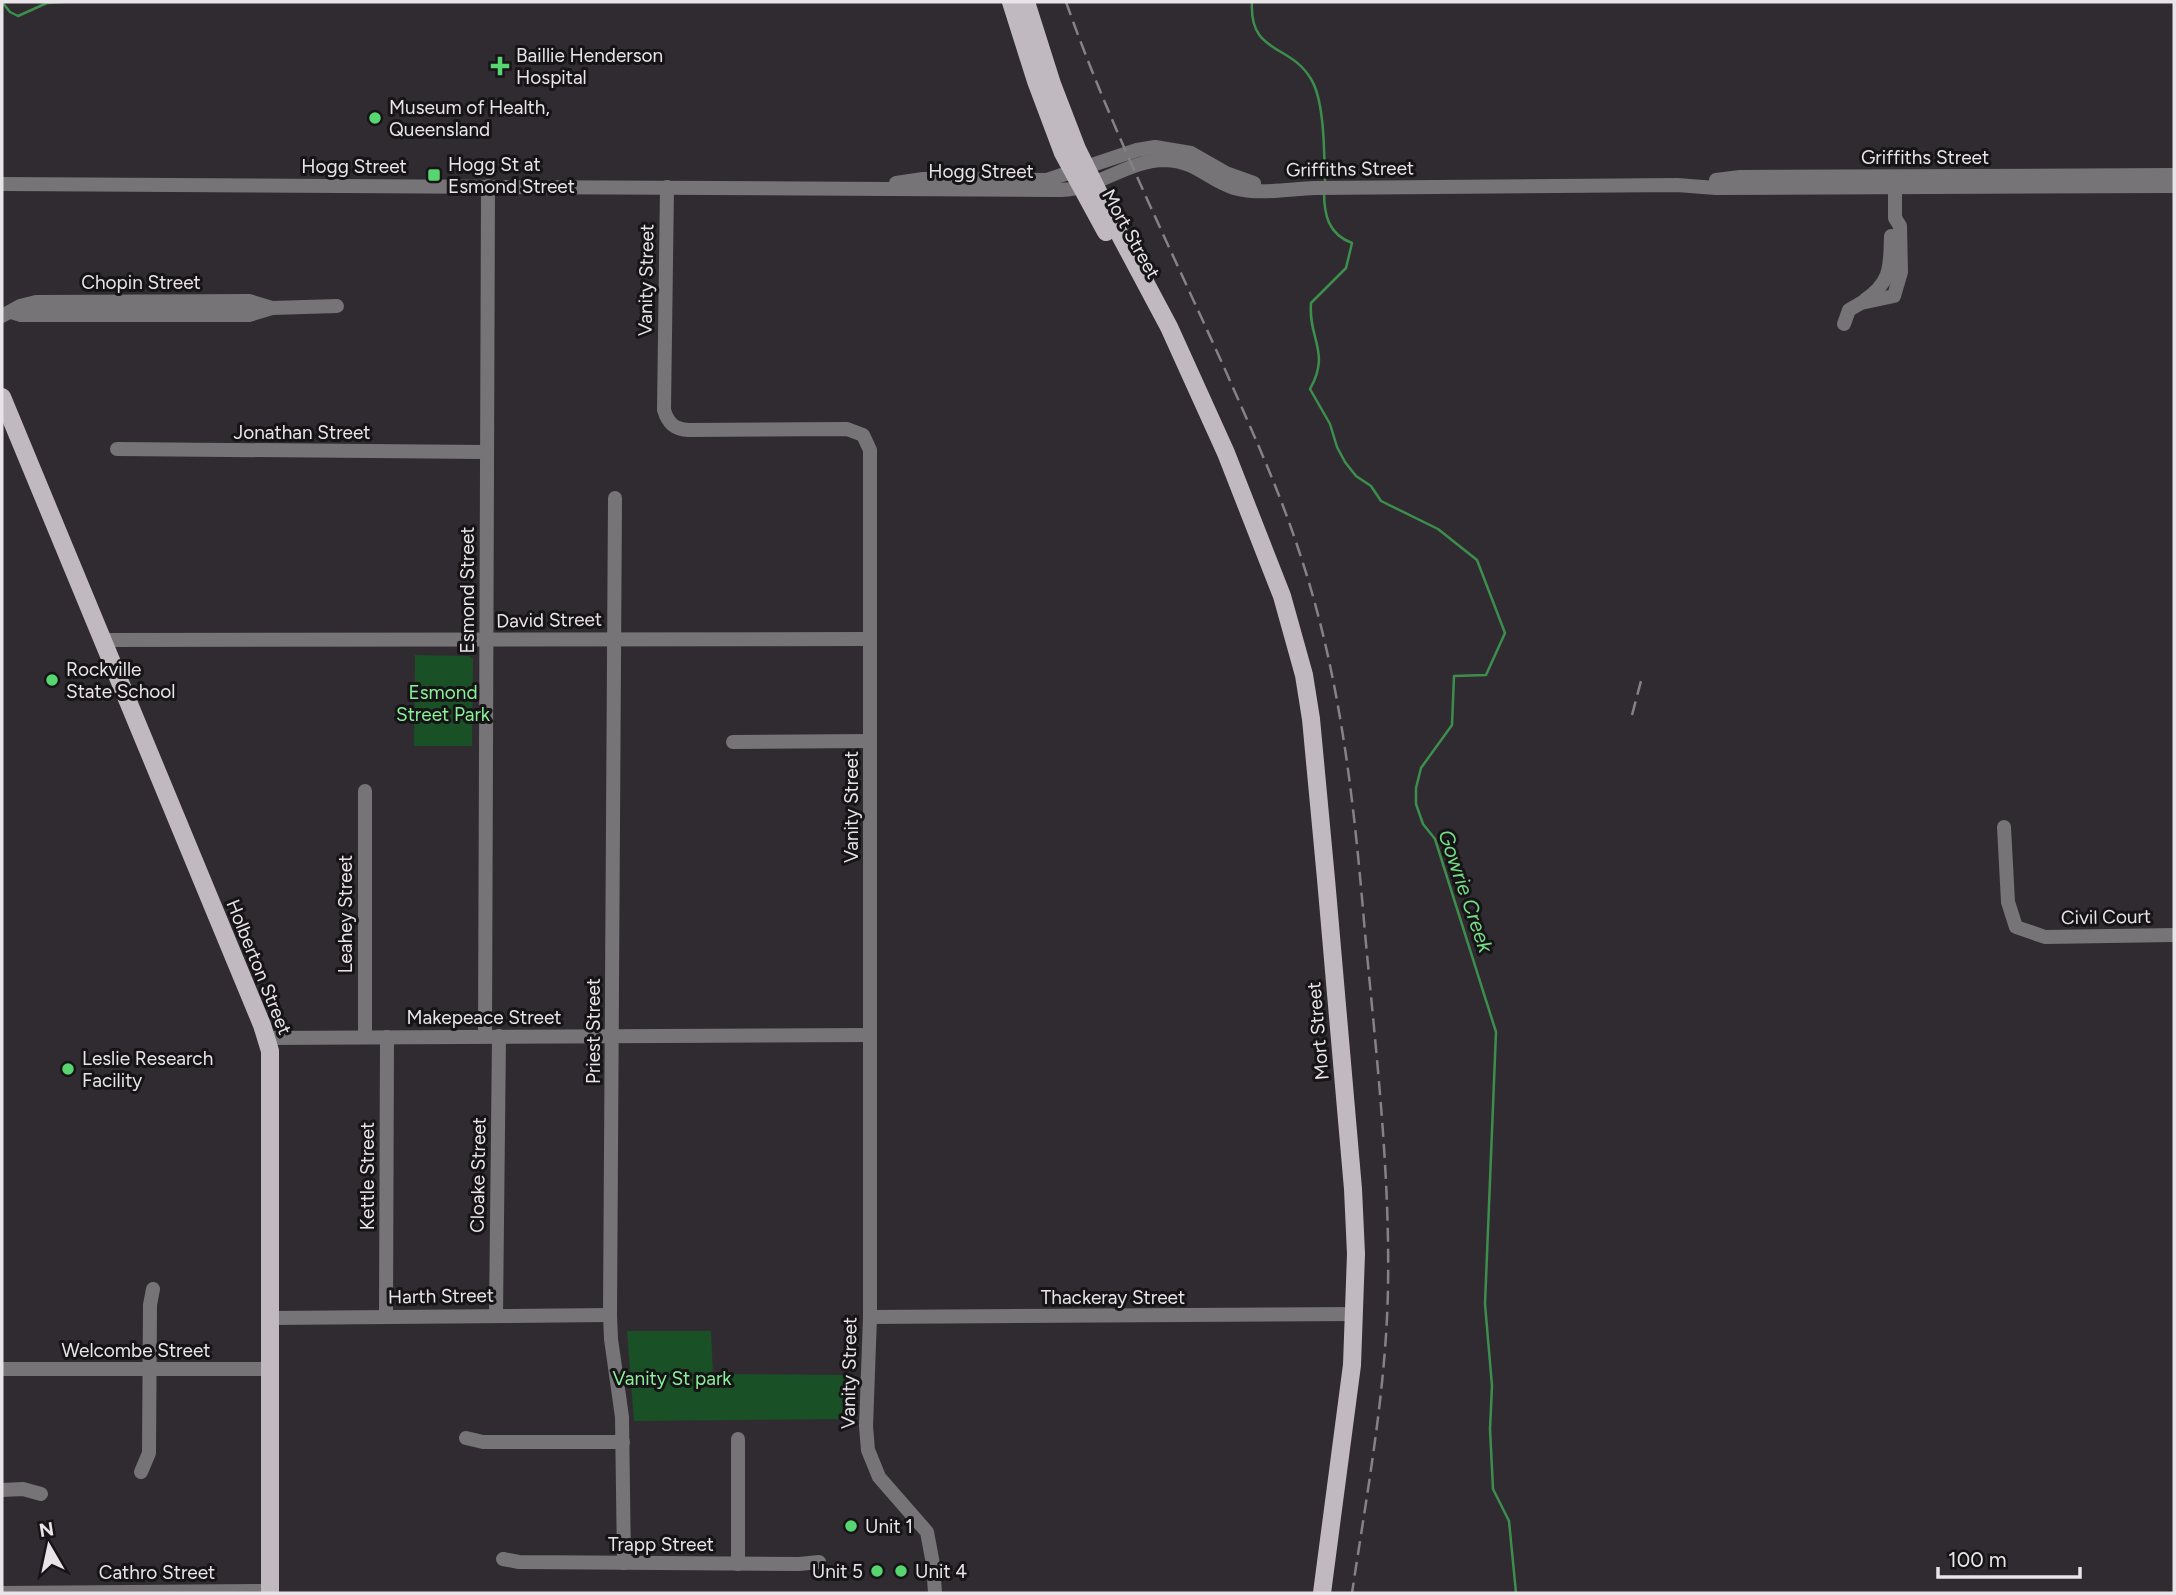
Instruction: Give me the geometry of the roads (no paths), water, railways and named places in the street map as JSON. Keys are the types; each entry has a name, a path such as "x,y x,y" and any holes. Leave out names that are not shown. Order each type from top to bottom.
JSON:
{"main road":[{"name":"Mort Street","path":"1011,2 1048,116 1188,366 1226,453 1282,596 1304,675 1311,719 1353,1189 1356,1254 1352,1365 1322,1593"},
{"name":"Mort Street","path":"1026,2 1084,177"},
{"name":"Holberton Street","path":"2,397 267,1038 270,1051 271,1592"}],"street":[{"name":"Griffiths Street","path":"1084,177 1138,150 1155,147 1205,159 1243,180 1276,189 1677,185 1716,188 2174,175"},
{"name":"Hogg Street","path":"2,184 1052,190 1084,177"},
{"name":"Griffiths Street","path":"1895,182 2174,186"},
{"path":"1844,324 1849,310 1861,303 1894,296 1901,272 1900,226 1895,218 1895,182"},
{"name":"Esmond Street","path":"488,186 486,640 492,1036"},
{"name":"Vanity Street","path":"667,187 664,410 668,422 679,429 688,430 847,429 863,435 870,450 870,1317 866,1426 868,1450 879,1477 927,1532 935,1593"},
{"name":"Chopin Street","path":"6,314 249,315 272,308 337,306"},
{"name":"Jonathan Street","path":"117,449 486,452"},
{"name":"Priest Street","path":"615,498 610,1315 622,1417 624,1563"},
{"name":"David Street","path":"103,640 869,639"},
{"path":"733,742 870,741"},
{"name":"Leahey Street","path":"365,792 365,1036"},
{"name":"Civil Court","path":"2004,827 2008,902 2017,927 2045,937 2174,935"},
{"name":"Makepeace Street","path":"267,1038 870,1035"},
{"name":"Cloake Street","path":"492,1036 496,1315"},
{"name":"Kettle Street","path":"386,1316 387,1037"},
{"path":"141,1472 149,1453 150,1305 153,1289"},
{"name":"Thackeray Street","path":"870,1317 1355,1314"},
{"name":"Harth Street","path":"271,1318 610,1315"},
{"name":"Welcombe Street","path":"2,1369 271,1369"},
{"path":"466,1438 482,1442 623,1442"},
{"path":"738,1439 738,1564"},
{"path":"2,1490 23,1489 41,1494"},
{"name":"Trapp Street","path":"503,1559 519,1562 624,1563 819,1562"},
{"name":"Cathro Street","path":"2,1593 271,1592"}],"waterway":[{"path":"2,2 10,12 18,16 47,3 64,2"},
{"name":"Gowrie Creek","path":"1252,2 1257,31 1272,47 1302,68 1316,89 1323,128 1325,181"},
{"name":"Gowrie Creek","path":"1324,191 1329,223 1338,234 1352,243 1346,268 1311,303 1319,365 1310,389 1330,424 1337,447 1356,476 1371,486 1381,501 1438,529 1477,560 1505,633 1486,675 1454,676 1452,725 1421,768 1416,788 1416,804 1423,824 1435,839 1496,1032 1485,1304 1492,1386 1490,1429 1493,1489 1509,1521 1516,1593"}],"railway":[{"path":"1066,2 1122,143 1227,374 1283,506 1313,598 1344,740 1361,884 1381,1111 1388,1244 1384,1365 1352,1593"},
{"path":"1632,715 1641,681"}],"place":[{"name":"Baillie Henderson Hospital","path":"500,66"},
{"name":"Museum of Health, Queensland","path":"375,118"},
{"name":"Hogg St at Esmond Street","path":"434,175"},
{"name":"Rockville State School","path":"52,680"},
{"name":"Leslie Research Facility","path":"68,1069"},
{"name":"Unit 1","path":"851,1526"},
{"name":"Unit 5","path":"877,1571"},
{"name":"Unit 4","path":"901,1571"}],"park label":[{"name":"Esmond Street Park","path":"443,703"},
{"name":"Vanity St park","path":"672,1378"}]}
